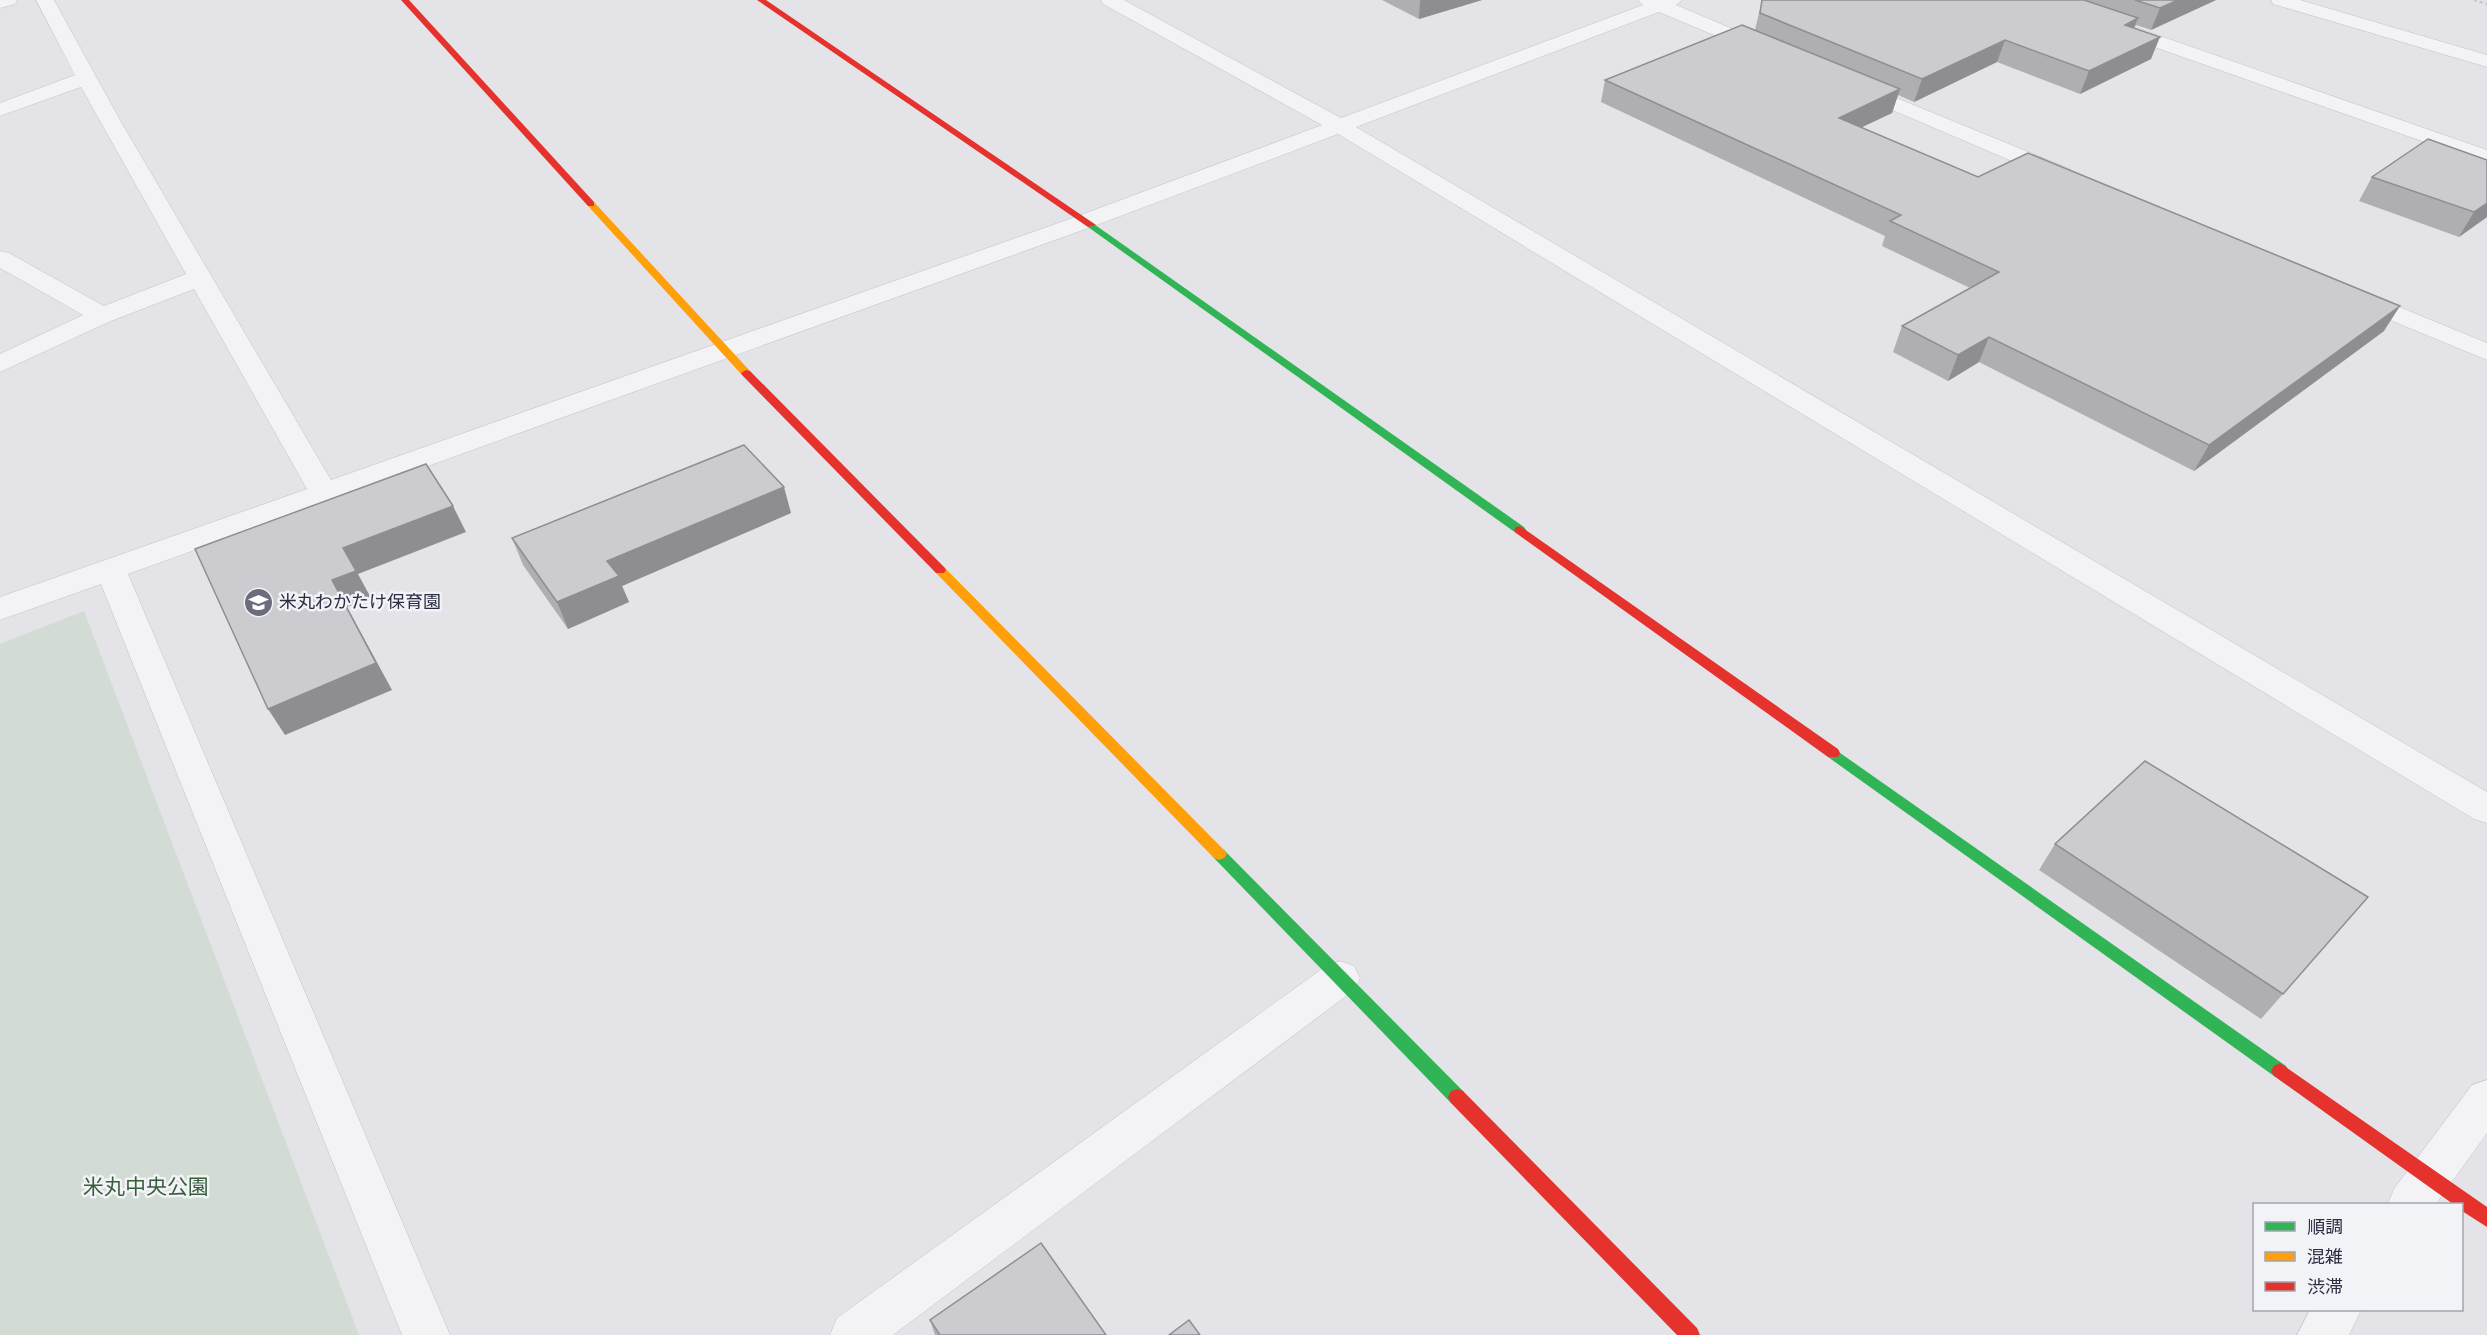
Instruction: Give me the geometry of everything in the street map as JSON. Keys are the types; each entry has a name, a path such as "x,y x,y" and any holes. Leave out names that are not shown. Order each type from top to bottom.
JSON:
{"street":[{"path":"0,2 8,0"},
{"path":"45,0 86,78 199,278 325,494"},
{"path":"405,0 725,351 1690,1335"},
{"path":"761,0 1086,221 2419,1191 2449,1203"},
{"path":"1110,0 1340,126 2487,809"},
{"path":"2038,0 2487,157"},
{"path":"2280,0 2487,61"},
{"path":"0,609 1086,221 1660,2 1781,56"},
{"path":"0,110 86,78"},
{"path":"1836,79 2079,181"},
{"path":"0,258 102,316"},
{"path":"0,364 102,316 199,278"},
{"path":"2332,287 2487,352"},
{"path":"110,568 426,1335"},
{"path":"854,1335 1340,978"},
{"path":"2419,1191 2487,1099"},
{"path":"2463,1208 2487,1218"},
{"path":"2321,1335 2337,1311"}],"path":[{"path":"2474,0 2487,4"}],"green space":[{"name":"米丸中央公園","path":"84,611 359,1335 0,1335 0,644"}],"building":[{"path":"1762,0 2084,0 2138,18 2125,25 2160,37 2089,71 2005,40 1922,79 1760,13"},
{"path":"2135,0 2178,0 2160,8"},
{"path":"1742,25 1900,89 1839,118 1978,177 2028,153 2400,306 2209,445 1989,337 1958,355 1902,326 1999,272 1890,221 1901,215 1605,80"},
{"path":"2428,139 2487,160 2487,203 2474,212 2372,177"},
{"path":"744,445 784,487 607,561 619,576 557,602 512,538"},
{"path":"426,464 453,506 343,548 356,571 332,580 376,663 268,709 195,549"},
{"path":"2145,761 2368,897 2283,994 2055,844"},
{"path":"1041,1243 1106,1335 940,1335 930,1320"},
{"path":"1189,1320 1200,1335 1169,1335"}],"traffic: fast":[{"path":"1091,225 1520,530"},
{"path":"1833,753 2280,1071"},
{"path":"1219,854 1457,1097"}],"traffic: slow":[{"path":"591,204 746,373"},
{"path":"940,570 1219,854"}],"traffic: jam":[{"path":"405,0 591,204"},
{"path":"761,0 1091,225"},
{"path":"746,373 940,570"},
{"path":"1520,530 1833,753"},
{"path":"2280,1071 2487,1218"},
{"path":"1457,1097 1690,1335"}],"place":[{"name":"米丸わかたけ保育園","path":"258,602"}]}
